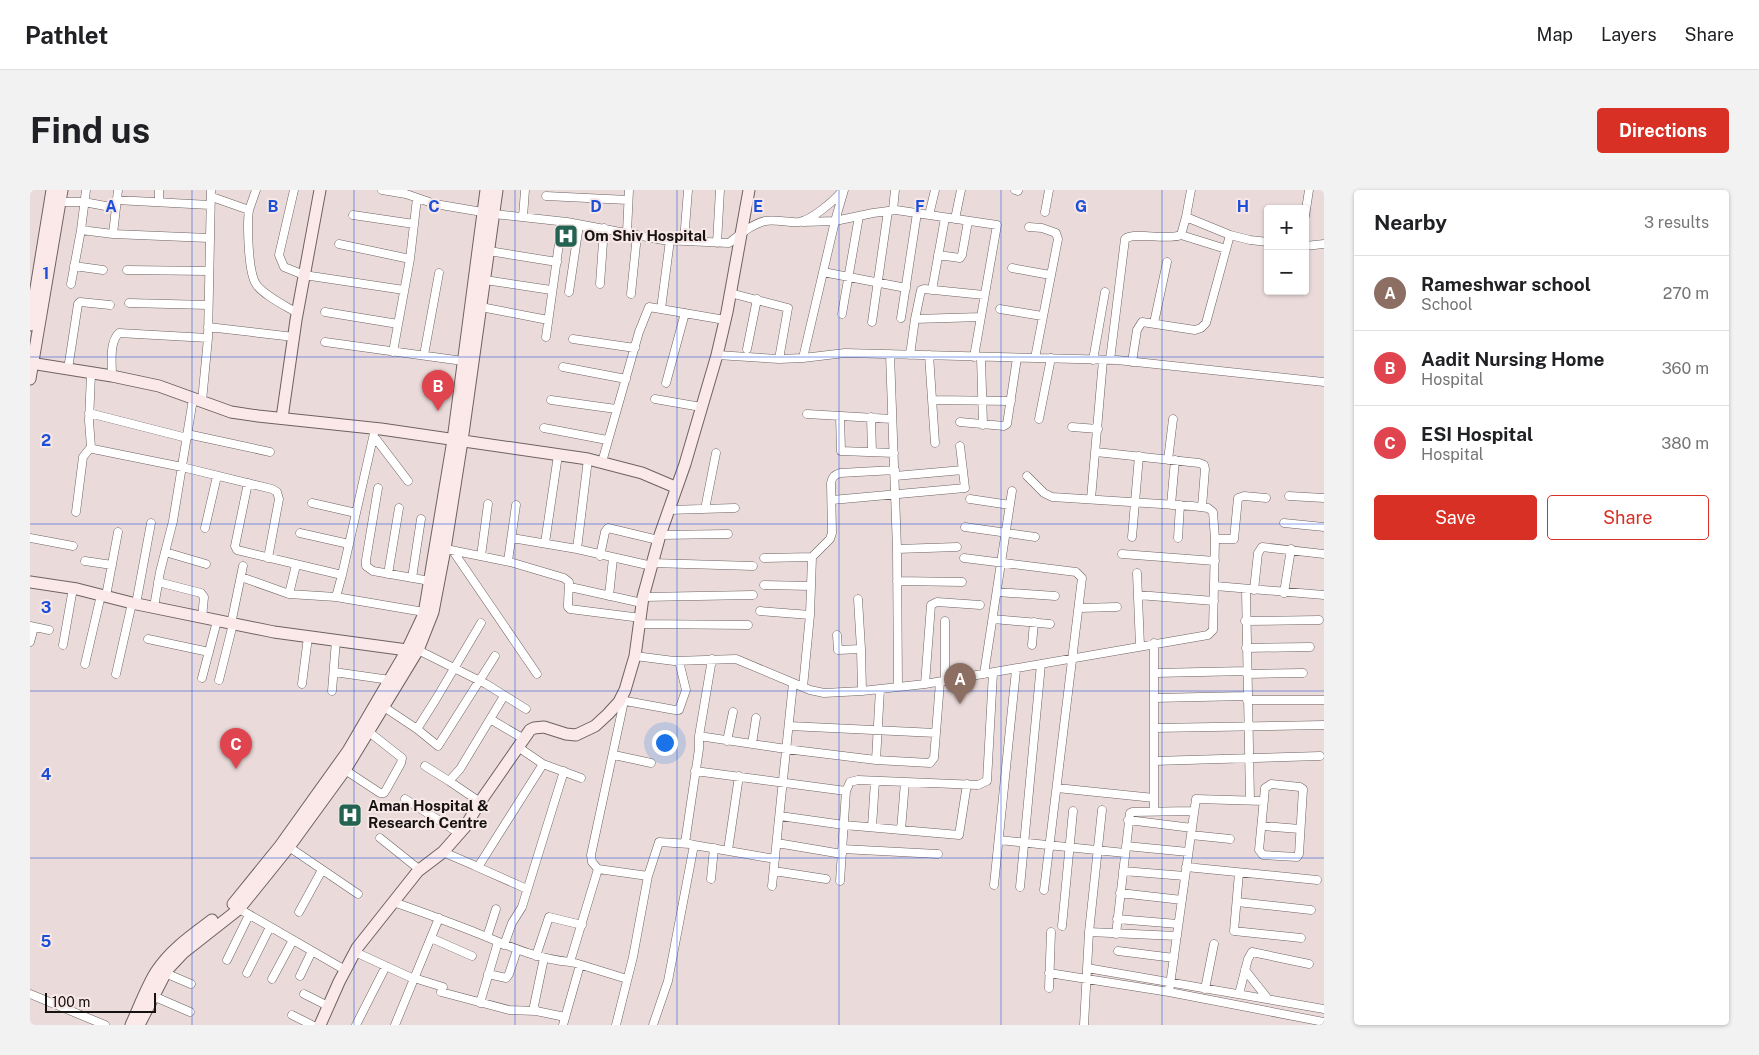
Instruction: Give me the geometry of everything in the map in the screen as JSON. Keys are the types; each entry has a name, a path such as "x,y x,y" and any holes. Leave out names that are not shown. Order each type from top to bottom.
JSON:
{"street":[{"path":"71,284 86,190"},
{"path":"113,234 118,190"},
{"path":"159,190 159,202"},
{"path":"256,190 247,222 251,270 256,284 261,289 297,313"},
{"path":"294,190 279,255 284,267 304,275 404,290"},
{"path":"282,418 297,313 320,190"},
{"path":"382,190 407,192 417,198 435,204 489,213 604,228 670,240 716,243 729,243 742,232 764,221 835,221 890,210 997,225 984,295 978,357 983,400 983,425"},
{"path":"457,440 481,308 489,251 489,213 486,190"},
{"path":"139,1025 165,972 183,953 240,910 345,770 384,707 414,651 432,612 445,549 457,440 463,360 489,213 497,190"},
{"path":"523,217 525,190"},
{"path":"627,232 629,190"},
{"path":"684,241 688,190"},
{"path":"716,243 720,190"},
{"path":"648,876 598,869 592,862 592,855 614,755 622,700 636,656 643,600 659,537 684,464 717,355 749,190"},
{"path":"801,222 818,212 843,190"},
{"path":"803,358 843,190"},
{"path":"872,322 895,190"},
{"path":"929,215 935,190"},
{"path":"956,219 961,190"},
{"path":"1045,212 1049,190"},
{"path":"1181,235 1191,190"},
{"path":"1307,205 1309,190"},
{"path":"54,193 84,202 116,204 211,197 250,210"},
{"path":"30,325 33,283 54,193"},
{"path":"30,379 54,193"},
{"path":"546,196 628,200"},
{"path":"154,607 173,521 187,436 197,400 208,338 211,197"},
{"path":"393,352 410,259 417,198"},
{"path":"901,318 917,213"},
{"path":"353,215 414,224"},
{"path":"842,314 859,216"},
{"path":"1186,217 1230,235 1264,242"},
{"path":"932,290 945,218"},
{"path":"938,255 960,258 968,221"},
{"path":"546,338 551,290 562,222"},
{"path":"569,292 580,225"},
{"path":"1029,227 1042,228 1056,233 1058,239 1034,358"},
{"path":"600,284 604,228"},
{"path":"81,230 113,234 209,238"},
{"path":"631,294 638,235"},
{"path":"1092,499 1106,360 1126,239 1132,235 1174,238 1181,235 1226,249"},
{"path":"1132,362 1139,325 1142,322 1194,330 1201,328 1206,323 1230,235"},
{"path":"661,309 670,240"},
{"path":"339,244 410,259"},
{"path":"1309,246 1324,244"},
{"path":"489,251 557,262"},
{"path":"1154,323 1168,262"},
{"path":"74,266 103,270"},
{"path":"1012,268 1050,275"},
{"path":"127,270 208,271"},
{"path":"823,272 906,288"},
{"path":"424,356 439,273"},
{"path":"485,280 551,290"},
{"path":"910,355 921,290 984,295"},
{"path":"1094,360 1105,292"},
{"path":"730,294 788,308 779,359"},
{"path":"747,348 757,299"},
{"path":"68,369 78,304 80,302 110,305"},
{"path":"129,302 208,305"},
{"path":"602,462 616,409 648,307 725,320"},
{"path":"481,308 548,320"},
{"path":"1000,309 1042,316"},
{"path":"325,312 398,324"},
{"path":"666,383 685,313"},
{"path":"915,319 981,316"},
{"path":"208,327 294,337"},
{"path":"112,376 113,343 119,333 208,338"},
{"path":"573,339 635,348"},
{"path":"325,342 463,360"},
{"path":"717,355 779,359 845,353 1106,360 1324,382"},
{"path":"890,354 896,495 898,687"},
{"path":"929,355 935,443"},
{"path":"960,422 1004,426 1007,424 1017,358"},
{"path":"1038,419 1051,358"},
{"path":"32,363 159,386 231,412 282,418 374,434 457,440 588,459 642,474 675,487"},
{"path":"563,367 626,378"},
{"path":"76,512 83,457 91,447 91,374"},
{"path":"654,399 701,407"},
{"path":"552,400 616,409"},
{"path":"932,400 1011,401"},
{"path":"90,413 187,436 270,452"},
{"path":"807,414 892,419"},
{"path":"840,416 841,451 894,453"},
{"path":"871,418 872,452"},
{"path":"1171,505 1173,419"},
{"path":"1072,427 1098,429"},
{"path":"544,428 607,440"},
{"path":"374,434 408,481"},
{"path":"336,597 374,434"},
{"path":"832,500 964,488 960,446"},
{"path":"91,447 93,449 182,467 272,489 277,492 279,495 268,558"},
{"path":"1096,452 1204,465 1202,507"},
{"path":"705,509 716,453"},
{"path":"545,543 558,455"},
{"path":"1132,538 1139,456"},
{"path":"577,549 588,459"},
{"path":"803,687 810,614 812,558 832,534 831,483 834,475 840,473 963,470"},
{"path":"205,528 216,476"},
{"path":"636,656 679,660 736,659 810,690 824,693 862,691 943,682 1208,635 1213,630 1215,539 1213,512 1202,507 1052,497 1044,493 1027,476"},
{"path":"248,483 236,548 268,558 342,575"},
{"path":"378,488 366,566 373,572 430,581"},
{"path":"984,674 1012,491"},
{"path":"1215,539 1234,539 1238,498 1244,496 1266,498"},
{"path":"1289,496 1324,498"},
{"path":"970,499 1010,505"},
{"path":"312,503 356,513"},
{"path":"481,556 488,504"},
{"path":"508,561 516,505"},
{"path":"1178,538 1180,505"},
{"path":"388,574 399,508"},
{"path":"668,510 735,508"},
{"path":"412,578 421,519"},
{"path":"1284,523 1324,527"},
{"path":"116,674 151,524"},
{"path":"965,527 1035,537"},
{"path":"600,556 605,532 608,528 659,537 728,534"},
{"path":"85,664 112,565 118,532"},
{"path":"300,533 349,544"},
{"path":"30,538 73,546"},
{"path":"512,538 577,549 600,556 652,564 753,566"},
{"path":"1250,800 1245,622 1259,550 1265,546 1324,554"},
{"path":"897,548 957,547"},
{"path":"445,549 508,561 564,578 569,582 570,587 568,604 570,609 641,621 748,625"},
{"path":"227,960 240,910 280,846 348,751 390,680 414,651 430,581 445,549"},
{"path":"445,549 537,674"},
{"path":"1284,592 1292,550"},
{"path":"165,552 206,564"},
{"path":"1122,554 1215,561"},
{"path":"608,596 613,558"},
{"path":"764,558 812,558"},
{"path":"964,558 1076,572 1082,578 1044,890"},
{"path":"85,561 112,565"},
{"path":"289,594 296,565"},
{"path":"219,680 243,566"},
{"path":"1137,573 1140,646"},
{"path":"241,577 289,594 336,597 424,612"},
{"path":"898,581 962,582"},
{"path":"30,582 73,588 232,624 308,637 414,651 455,667 480,680 526,709"},
{"path":"158,582 201,593 204,597 202,618"},
{"path":"764,585 811,586"},
{"path":"1214,586 1324,595"},
{"path":"570,587 608,596 643,600 754,595"},
{"path":"63,645 73,588"},
{"path":"997,592 1055,596"},
{"path":"1138,595 1214,601"},
{"path":"858,599 862,691"},
{"path":"926,684 931,605 937,602 980,605"},
{"path":"1079,608 1118,607"},
{"path":"760,611 810,614"},
{"path":"993,619 1050,624"},
{"path":"1245,622 1319,620"},
{"path":"202,678 217,621"},
{"path":"699,736 876,760 930,763 934,758 943,682 946,621"},
{"path":"417,729 480,622"},
{"path":"1032,645 1034,622"},
{"path":"30,642 32,626 49,630"},
{"path":"837,636 838,650 861,649"},
{"path":"302,684 308,637"},
{"path":"148,639 209,652"},
{"path":"332,690 336,640"},
{"path":"1154,644 1154,811"},
{"path":"1246,648 1310,647"},
{"path":"384,707 438,746 495,656"},
{"path":"685,843 699,736 712,659"},
{"path":"622,700 679,710 686,690 679,660"},
{"path":"1020,887 1041,664"},
{"path":"994,885 1016,670"},
{"path":"334,672 390,680"},
{"path":"840,881 846,791 850,782 875,781 978,785 987,781 993,673"},
{"path":"1155,673 1303,673"},
{"path":"772,886 793,683"},
{"path":"876,760 880,689"},
{"path":"449,781 460,769 504,696"},
{"path":"1154,698 1324,700"},
{"path":"320,1025 355,952 420,870 443,852 465,827 530,730 539,727 576,735 595,726 622,700"},
{"path":"727,741 733,712"},
{"path":"752,744 756,718"},
{"path":"490,719 521,743 543,764 581,778"},
{"path":"789,726 936,733"},
{"path":"1154,728 1324,726"},
{"path":"345,770 380,793 384,793 386,790 402,758 369,732"},
{"path":"614,755 651,763"},
{"path":"1154,761 1320,756"},
{"path":"443,852 478,866 543,764"},
{"path":"425,766 480,802"},
{"path":"480,1003 488,974 501,943 522,907 564,771"},
{"path":"695,771 846,791"},
{"path":"728,850 739,776"},
{"path":"872,827 875,781"},
{"path":"902,830 905,782"},
{"path":"780,816 844,825 959,835 967,784"},
{"path":"1271,784 1300,787 1303,789 1299,854 1294,858 1260,853 1264,800 1265,788 1271,784"},
{"path":"1057,788 1154,798"},
{"path":"405,799 458,833"},
{"path":"1169,992 1196,799 1264,800"},
{"path":"1084,1025 1090,932 1102,810"},
{"path":"1062,926 1073,811"},
{"path":"1116,934 1130,813 1194,811"},
{"path":"1128,820 1230,839"},
{"path":"1262,826 1300,829"},
{"path":"380,838 420,870"},
{"path":"998,840 1097,850 1188,852"},
{"path":"616,1025 648,876 659,842 694,844 775,858"},
{"path":"777,843 842,852 938,854"},
{"path":"653,1025 668,980 694,844"},
{"path":"289,847 358,894"},
{"path":"711,879 714,848"},
{"path":"443,852 527,889"},
{"path":"1186,867 1317,880"},
{"path":"570,962 598,869"},
{"path":"299,912 322,870"},
{"path":"1123,870 1185,876"},
{"path":"774,872 826,879"},
{"path":"1239,873 1234,931 1301,938"},
{"path":"1120,893 1182,900"},
{"path":"393,902 439,918 517,950 540,957 570,962 627,979"},
{"path":"1237,902 1311,910"},
{"path":"486,937 496,909"},
{"path":"240,910 345,970"},
{"path":"131,1025 154,975 182,942 240,910"},
{"path":"536,1011 534,1006 540,957 549,917 582,924"},
{"path":"395,1025 439,918"},
{"path":"1117,918 1178,924"},
{"path":"247,973 270,927"},
{"path":"1049,988 1051,932"},
{"path":"1090,932 1177,936"},
{"path":"431,938 472,956"},
{"path":"272,979 292,940"},
{"path":"1205,989 1214,944"},
{"path":"488,974 506,978 510,974 517,950"},
{"path":"1118,951 1174,958"},
{"path":"300,976 312,952"},
{"path":"355,952 414,979 480,1003 509,1010 536,1011 564,1021 580,965"},
{"path":"1239,994 1249,955 1252,952 1310,964"},
{"path":"356,1025 386,966"},
{"path":"1087,968 1324,1009"},
{"path":"1245,970 1268,999"},
{"path":"165,972 191,984"},
{"path":"1049,973 1169,992 1305,1022 1324,1022"},
{"path":"30,994 105,1025"},
{"path":"304,994 328,1006"},
{"path":"153,996 190,1012"},
{"path":"1305,1006 1305,1022"},
{"path":"292,1015 312,1025"}],"place":[{"name":"Om Shiv Hospital","path":"566,236"},
{"name":"Aadit Nursing Home","path":"438,411"},
{"name":"Rameshwar school","path":"960,704"},
{"name":"ESI Hospital","path":"236,769"},
{"name":"Aman Hospital & Research Centre","path":"350,815"}]}
